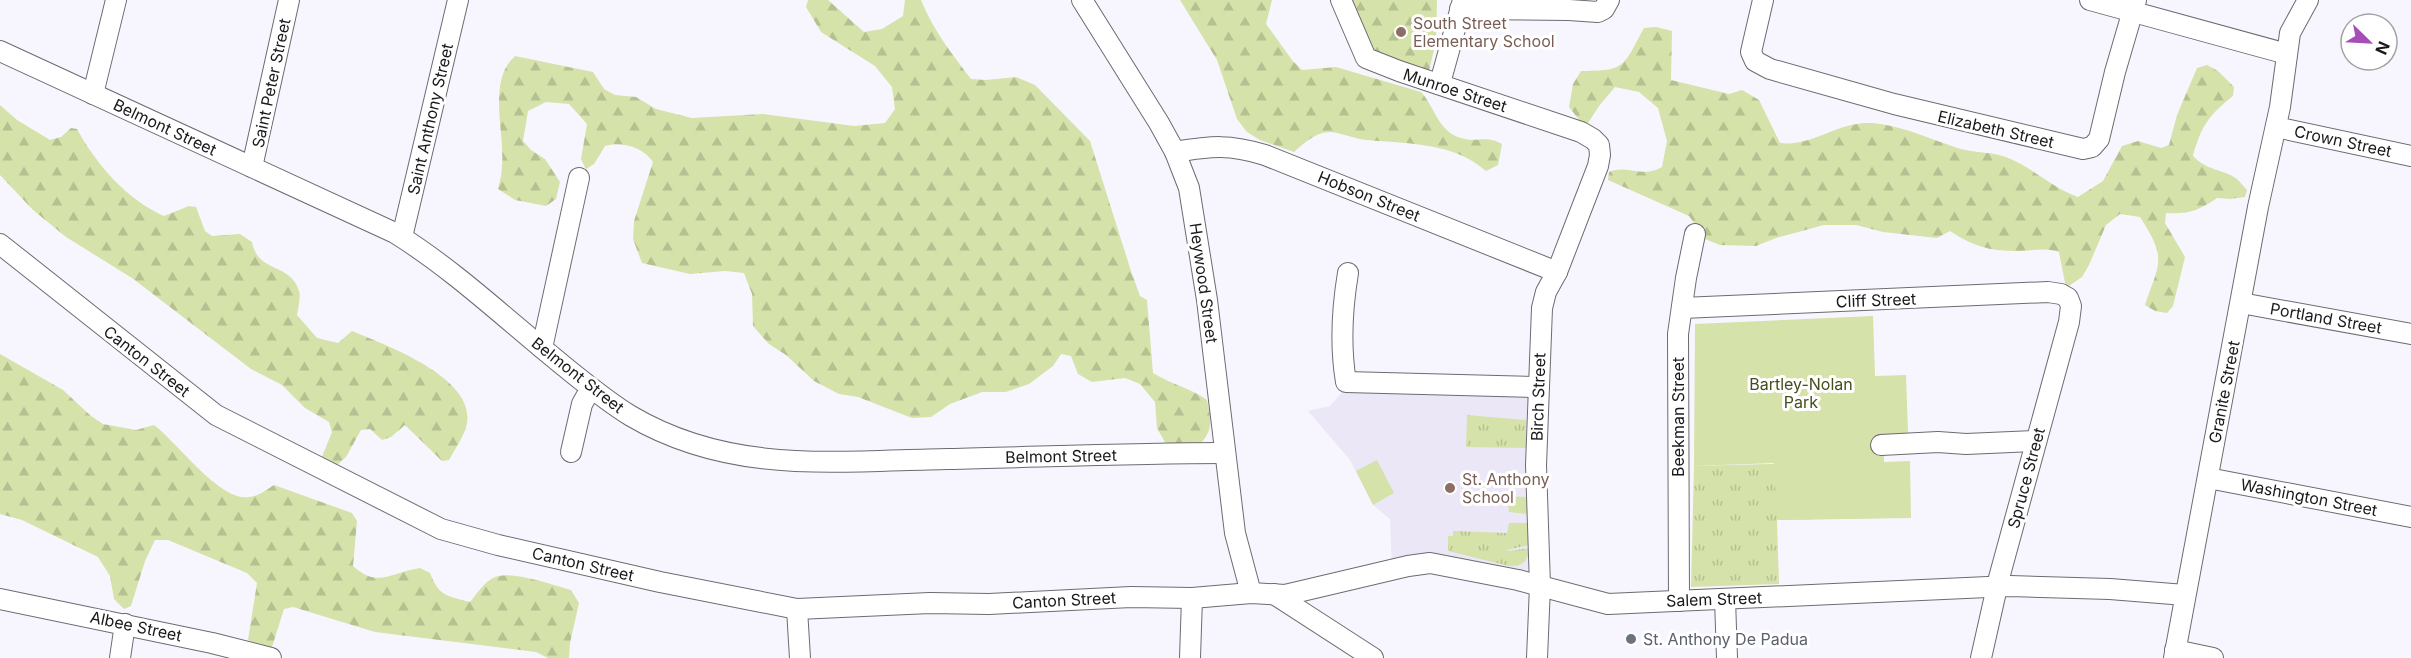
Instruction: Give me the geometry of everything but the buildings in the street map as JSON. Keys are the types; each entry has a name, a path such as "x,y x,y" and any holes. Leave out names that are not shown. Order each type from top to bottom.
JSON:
{"street":[{"path":"93,94 116,0"},
{"name":"Saint Peter Street","path":"252,167 289,0"},
{"name":"Saint Anthony Street","path":"402,237 458,0"},
{"name":"Heywood Street","path":"1082,0 1131,76 1175,152 1189,188 1199,239 1235,533 1251,593"},
{"name":"Munroe Street","path":"1341,0 1366,58 1581,132 1593,139 1599,148"},
{"path":"1440,83 1462,5 1598,12 1604,9 1609,0"},
{"name":"Elizabeth Street","path":"1763,0 1751,49 1754,59 1770,69 1894,104 2088,149 2097,143 2101,132 2134,6"},
{"path":"2090,0 2134,6 2287,54"},
{"name":"Granite Street","path":"2175,654 2258,207 2276,127 2293,24 2308,0"},
{"name":"Belmont Street","path":"0,51 402,237 465,284 591,388 631,416 676,437 717,451 806,463 1224,453"},
{"name":"Crown Street","path":"2276,127 2411,156"},
{"name":"Hobson Street","path":"1175,152 1213,145 1239,147 1265,155 1557,272"},
{"name":"Birch Street","path":"1537,658 1540,586 1536,469 1537,387 1542,308 1546,292 1557,272 1598,166 1599,148"},
{"path":"542,348 579,178"},
{"name":"Beekman Street","path":"1679,601 1678,334 1695,234"},
{"name":"Canton Street","path":"0,244 216,415 441,529 498,545 660,582 797,609 930,603 989,604 1131,597 1192,598 1251,593"},
{"path":"1348,273 1343,298 1342,325 1346,382 1537,387"},
{"name":"Cliff Street","path":"1682,308 2048,292 2068,298"},
{"name":"Spruce Street","path":"1981,658 2069,322 2071,306 2068,298"},
{"name":"Portland Street","path":"2241,303 2411,334"},
{"path":"571,452 582,404 591,388"},
{"path":"1881,445 2036,441"},
{"name":"Washington Street","path":"2208,478 2411,517"},
{"name":"Salem Street","path":"1251,593 1297,593 1408,566 1430,563 1540,586 1608,604 1998,587 2110,589 2185,595"},
{"path":"1274,594 1373,658"},
{"path":"1190,658 1192,598"},
{"name":"Albee Street","path":"0,599 125,624 271,658"},
{"path":"1725,599 1727,658"},
{"path":"797,609 800,658"},
{"path":"120,658 125,624"},
{"path":"2175,654 2213,658"}],"shaded area":[{"name":"St. Anthony School","path":"1346,382 1537,387 1540,586 1518,580 1392,570 1390,519 1373,505 1350,460 1308,411 1330,406 1342,392"}],"green space":[{"path":"808,0 828,0 864,32 882,29 903,16 905,0 921,0 937,32 971,79 1016,77 1035,85 1090,141 1140,296 1147,300 1153,373 1207,400 1210,424 1208,434 1200,444 1166,444 1157,428 1155,402 1140,384 1125,378 1092,382 1078,374 1071,356 1061,354 1053,366 1029,384 1006,392 982,392 950,404 931,417 912,418 858,397 839,394 814,381 786,355 769,344 753,326 752,294 744,273 725,271 690,274 642,263 633,239 634,221 653,162 644,152 631,146 618,144 605,146 594,164 586,169 581,159 587,124 569,104 546,102 528,111 523,141 531,150 545,159 560,182 556,199 546,206 515,200 498,189 502,171 499,93 507,67 515,56 593,72 604,89 615,95 636,97 656,109 692,118 763,114 854,126 885,123 895,109 892,87 875,66 821,32 806,7"},
{"path":"1180,0 1272,0 1266,24 1302,70 1336,67 1421,92 1449,132 1465,139 1487,139 1502,144 1498,165 1486,171 1459,154 1430,146 1362,139 1330,132 1315,136 1294,152 1260,140 1247,132 1237,119 1217,60"},
{"name":"South Street Elementary School","path":"1350,0 1437,0 1436,41 1429,71 1374,55"},
{"path":"1656,27 1672,31 1671,80 1729,94 1742,90 1759,100 1780,143 1803,141 1846,126 1881,124 1904,129 1961,149 2006,157 2078,197 2103,181 2122,146 2138,141 2161,148 2169,145 2177,115 2197,68 2207,65 2218,71 2234,87 2233,96 2207,122 2193,156 2204,165 2237,179 2247,190 2245,197 2217,198 2193,211 2166,213 2165,223 2185,257 2173,306 2167,313 2155,311 2145,305 2158,260 2154,242 2140,217 2120,214 2106,225 2082,277 2066,288 2059,252 1993,249 1976,245 1950,231 1937,238 1883,232 1856,225 1824,225 1756,246 1720,245 1705,239 1689,216 1608,180 1609,172 1616,170 1648,172 1662,167 1667,141 1658,108 1639,92 1615,87 1588,123 1580,121 1569,107 1573,84 1581,71 1607,70 1622,64 1644,28"},
{"path":"0,105 17,120 50,140 61,137 71,128 77,129 103,168 125,191 150,209 164,216 189,206 196,207 205,231 212,236 240,234 252,242 255,252 261,259 282,271 295,282 300,293 297,315 317,338 338,343 352,331 405,354 443,377 457,391 466,406 466,428 449,460 442,461 405,425 391,437 382,440 370,429 361,430 346,457 335,467 321,459 332,432 329,422 305,408 282,385 251,369 132,278 66,237 33,210 0,175"},
{"name":"Bartley-Nolan Park","path":"1873,316 1875,376 1906,375 1908,433 1884,435 1884,462 1910,461 1911,518 1777,520 1774,463 1694,466 1695,324"},
{"path":"0,354 63,390 103,424 136,430 154,425 212,481 238,496 256,495 274,485 352,513 357,521 353,566 370,577 385,577 420,568 430,573 437,587 445,594 470,602 486,583 500,576 509,575 531,579 571,590 579,603 569,658 548,658 536,652 375,632 293,607 284,609 272,647 264,647 248,640 257,583 247,573 168,540 155,540 145,561 131,606 124,609 114,599 110,576 98,557 22,520 0,514"},
{"path":"1467,415 1526,420 1526,448 1466,447"},
{"path":"1377,460 1394,493 1373,505 1356,471"},
{"path":"1884,461 1885,518 1777,520 1779,584 1691,587 1694,466"},
{"path":"1468,490 1478,495 1527,497 1527,514 1509,512 1508,502 1466,501"},
{"path":"1509,523 1528,523 1529,545 1507,550 1529,548 1526,560 1521,564 1509,566 1448,551 1448,536 1453,536 1453,531 1507,533"}],"place":[{"name":"South Street Elementary School","path":"1401,32"},
{"name":"St. Anthony School","path":"1450,488"},
{"name":"St. Anthony De Padua","path":"1631,639"}]}
